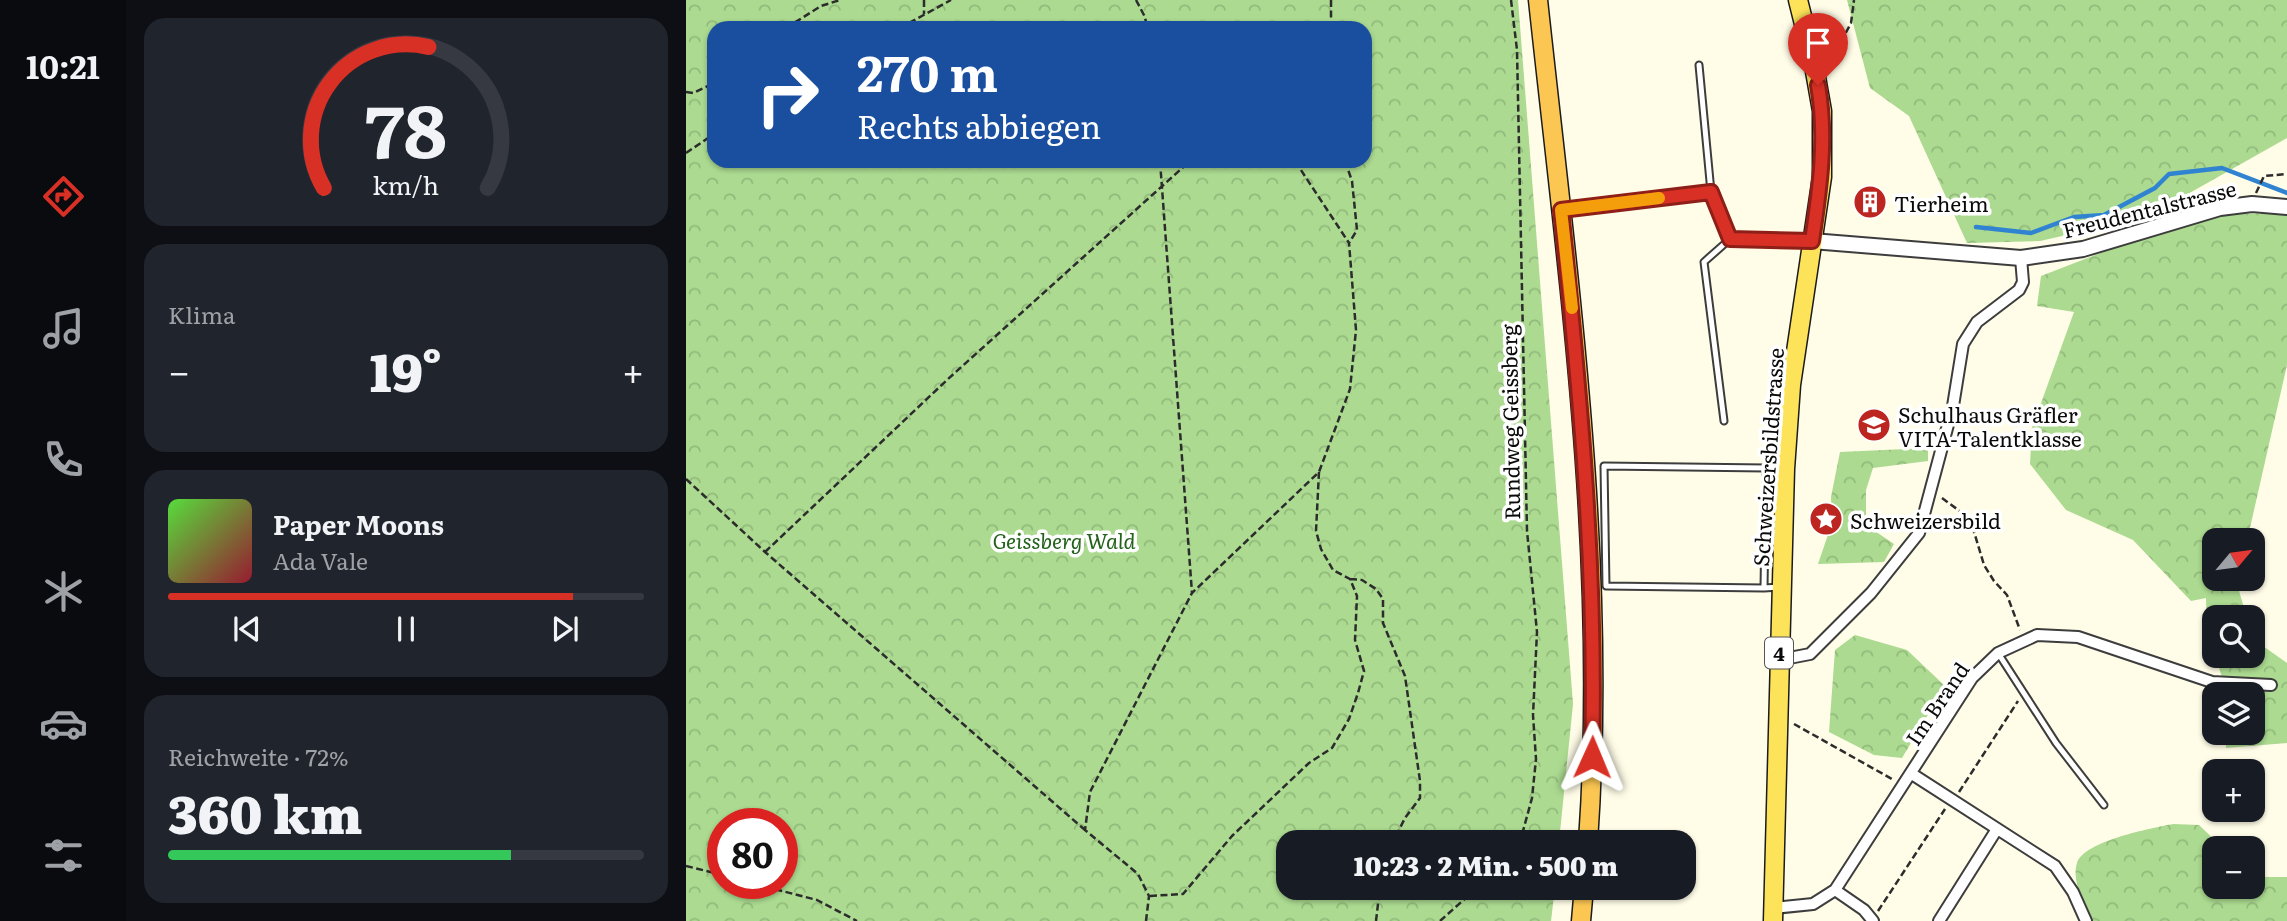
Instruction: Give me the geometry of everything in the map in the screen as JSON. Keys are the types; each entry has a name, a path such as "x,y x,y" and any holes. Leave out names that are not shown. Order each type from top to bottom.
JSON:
{"highway":[{"path":"1538,0 1583,427 1593,613 1593,729 1589,830"},
{"path":"1581,921 1583,900"}],"main road":[{"name":"Schweizersbildstrasse","path":"1773,914 1779,660 1773,588 1791,385 1822,177 1822,111 1814,60 1798,0"}],"street":[{"name":"Freudentalstrasse","path":"1812,241 1970,256 2021,258 2084,249 2220,208 2252,204 2287,207"},
{"path":"1779,660 1810,654 1871,593 1919,533 1953,406 1963,344 1977,322 2019,290 2022,282 2021,258"},
{"name":"Im Brand","path":"1835,890 1972,678 1998,653 2037,635 2078,637 2212,682 2271,685"},
{"path":"1912,774 2055,866 2073,891 2086,921"},
{"path":"1939,921 1997,830"},
{"path":"1773,914 1813,904 1835,890 1864,910 1873,920"}],"lane":[{"path":"1699,65 1711,192 1730,239"},
{"path":"1561,210 1711,192"},
{"path":"1724,421 1704,262 1730,239 1812,241"},
{"path":"1766,468 1773,588 1606,586 1604,466 1766,468 1785,469"},
{"path":"1998,653 2056,743 2104,805"}],"path":[{"path":"797,21 821,6 840,0"},
{"path":"924,0 924,15"},
{"path":"913,21 951,0"},
{"path":"1136,0 1146,21"},
{"path":"1331,0 1331,21"},
{"name":"Rundweg Geissberg","path":"1511,0 1517,50 1527,531 1537,632 1533,715 1536,759 1532,799 1523,830"},
{"path":"1814,60 1835,53 1851,23 1854,0"},
{"path":"686,92 693,93 707,86"},
{"path":"686,153 707,139"},
{"path":"1160,168 1192,593"},
{"path":"765,552 948,379 1182,168"},
{"path":"1300,168 1349,243 1356,330 1350,389 1319,472 1316,531 1321,549 1333,570 1350,579 1362,580 1376,589 1383,600 1383,623 1405,676 1420,798 1399,830"},
{"path":"1348,168 1352,180 1357,230 1349,243"},
{"path":"2257,187 2264,176 2287,174"},
{"path":"1085,830 1090,792 1192,593 1319,472"},
{"path":"686,479 765,552 1138,874 1149,896 1146,921"},
{"path":"1931,490 1961,512 1972,525 1984,565 2007,595 2024,641"},
{"path":"1149,896 1183,894 1232,836 1309,763 1332,748 1349,719 1364,671 1355,640 1357,596 1350,579"},
{"path":"1873,920 2024,692"},
{"path":"1778,715 1904,785"},
{"path":"686,866 707,871"},
{"path":"798,895 817,900 857,921"},
{"path":"1376,921 1378,900"},
{"path":"1440,921 1463,900"}],"green space":[{"name":"Geissberg Wald","path":"686,0 1518,0 1573,704 1560,830 1276,830 1276,900 1553,900 1551,921 686,921"},
{"path":"1847,0 2287,0 2287,138 2147,217 2040,241 1967,243 1909,116 1870,88"},
{"path":"2287,213 2287,365 2250,528 2202,528 2202,592 2239,592 2243,605 2206,605 2206,598 2191,601 2133,540 2066,510 2030,464 2032,428 2074,312 2037,306 2041,276 2116,247 2223,214"},
{"path":"1928,448 1928,461 1873,468 1866,490 1866,525 1894,544 1884,562 1818,564 1832,523 1831,497 1840,452"},
{"path":"1855,635 1907,650 1945,686 1902,758 1874,755 1829,732 1835,650"},
{"path":"2265,647 2287,663 2287,743 2265,745 2265,682 2224,682 2219,668 2265,668"},
{"path":"2226,745 2263,745 2226,748"},
{"path":"2173,824 2199,825 2211,836 2202,836 2202,899 2265,899 2265,877 2287,877 2287,921 2092,921 2076,878 2077,863 2082,855 2105,842"}],"waterway":[{"path":"1976,227 2031,233 2074,217 2104,215 2155,188 2169,174 2222,168 2287,193"}],"slow traffic":[{"path":"1572,308 1561,210 1659,198"}],"place":[{"name":"Tierheim","path":"1870,202"},
{"name":"Schulhaus Gräfler VITA-Talentklasse","path":"1874,425"},
{"name":"Schweizersbild","path":"1826,519"}],"route":[{"path":"1592,757 1593,613 1590,529 1583,427 1561,210 1711,192 1730,239 1812,241 1822,177 1822,111 1818,85"}]}
